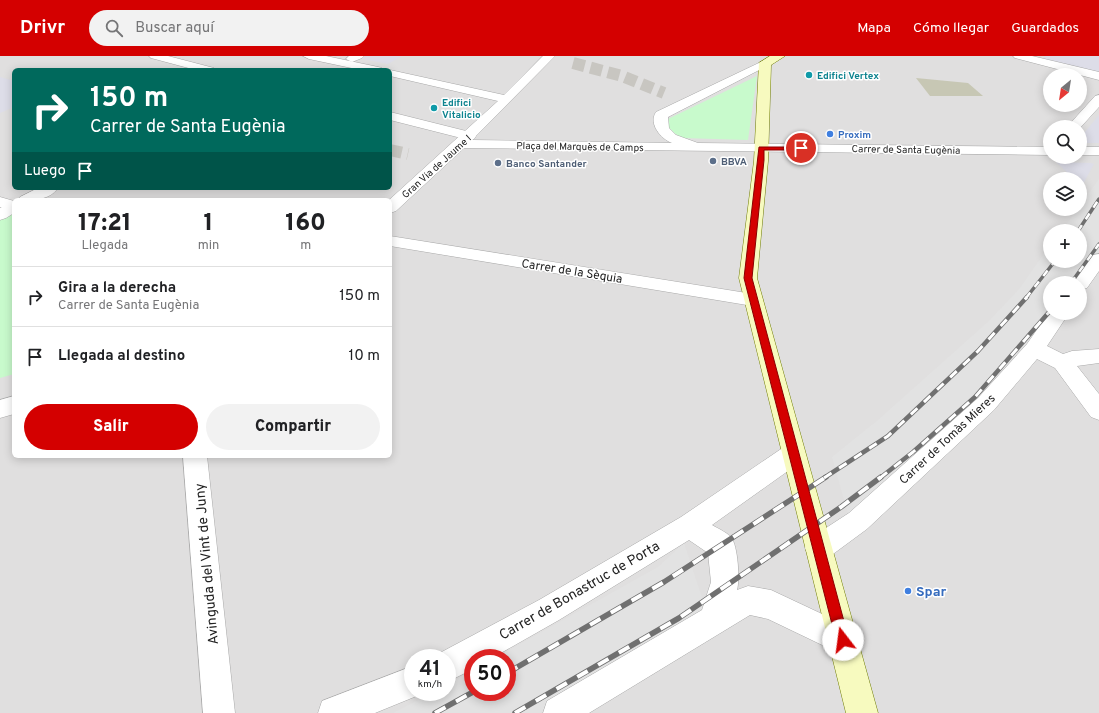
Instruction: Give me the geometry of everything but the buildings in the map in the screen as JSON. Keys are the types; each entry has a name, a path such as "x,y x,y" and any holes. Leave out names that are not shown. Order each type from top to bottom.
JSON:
{"main road":[{"path":"780,56 764,63 761,160 748,278 862,713"}],"street":[{"path":"155,56 202,68"},
{"path":"309,56 368,68"},
{"name":"Gran Via de Jaume I","path":"392,206 465,140 549,56"},
{"path":"1020,56 1099,76"},
{"name":"Plaça del Marquès de Camps","path":"699,148 671,138 662,129 661,115 764,63"},
{"path":"392,73 507,99"},
{"path":"1080,120 1099,99"},
{"name":"Plaça del Marquès de Camps","path":"392,117 465,140 761,149"},
{"name":"Carrer de Santa Eugènia","path":"761,149 1043,151"},
{"path":"1087,151 1099,152"},
{"path":"30,198 46,190"},
{"path":"0,202 12,205"},
{"path":"0,215 12,207"},
{"name":"Carrer de la Sèquia","path":"392,241 753,300"},
{"path":"1086,276 1099,259"},
{"name":"Carrer de Tomàs Mieres","path":"819,548 858,521 980,410 1034,349 1054,320"},
{"path":"1034,349 1063,363 1099,411"},
{"path":"1063,363 1072,359 1099,356"},
{"path":"0,409 12,406"},
{"name":"Carrer de Bonastruc de Porta","path":"456,661 549,610 690,525 793,454"},
{"name":"Avinguda del Vint de Juny","path":"195,458 219,713"},
{"path":"690,525 721,546 725,582 714,620"},
{"path":"559,713 748,600 771,605 843,640"},
{"path":"334,713 404,686"}],"shaded area":[{"path":"0,56 1099,56 1099,713 0,713"},
{"path":"348,56 402,56 388,64"},
{"path":"1046,56 1099,56 1099,73 1087,70 1087,68 1079,68 1042,59"},
{"path":"0,77 12,80 12,108 0,113"},
{"path":"916,78 968,83 983,96 930,96"},
{"path":"1099,115 1099,143 1087,143 1087,130"},
{"path":"1058,164 1094,164 1087,177 1087,172 1067,172"},
{"path":"1099,179 1099,251 1092,262 1081,276 1043,276 1043,320 1045,320 1028,345 974,407 848,514 832,457 878,420 989,321 1020,288 1043,255 1043,268 1087,268 1087,224 1066,224 1073,216 1087,216 1087,196"},
{"path":"684,543 707,613 540,713 393,713 416,701 456,701 456,680 464,675 464,701 516,701 516,649 511,649 658,567"}],"green space":[{"path":"757,76 748,140 682,138 668,129 668,119"},
{"path":"0,208 12,211 12,375 0,378"}],"tunnel":[{"path":"573,63 622,76 664,93"},
{"path":"392,150 408,154"}],"railway":[{"path":"1083,224 1099,199"},
{"path":"1076,276 1099,244"},
{"path":"1026,298 1050,268"},
{"path":"824,478 888,436 978,351 1027,297"},
{"path":"880,478 913,452 975,397 1043,319"},
{"path":"516,668 664,582 826,477"},
{"path":"515,713 679,618 841,507 881,477"},
{"path":"435,713 464,697"}],"place":[{"name":"Edifici Vertex","path":"809,75"},
{"name":"Edifici Vitalicio","path":"434,108"},
{"name":"Proxim","path":"830,134"},
{"name":"BBVA","path":"713,161"},
{"name":"Banco Santander","path":"498,163"},
{"name":"Spar","path":"908,591"}],"route":[{"path":"801,148 761,149 748,278 843,640"}]}
